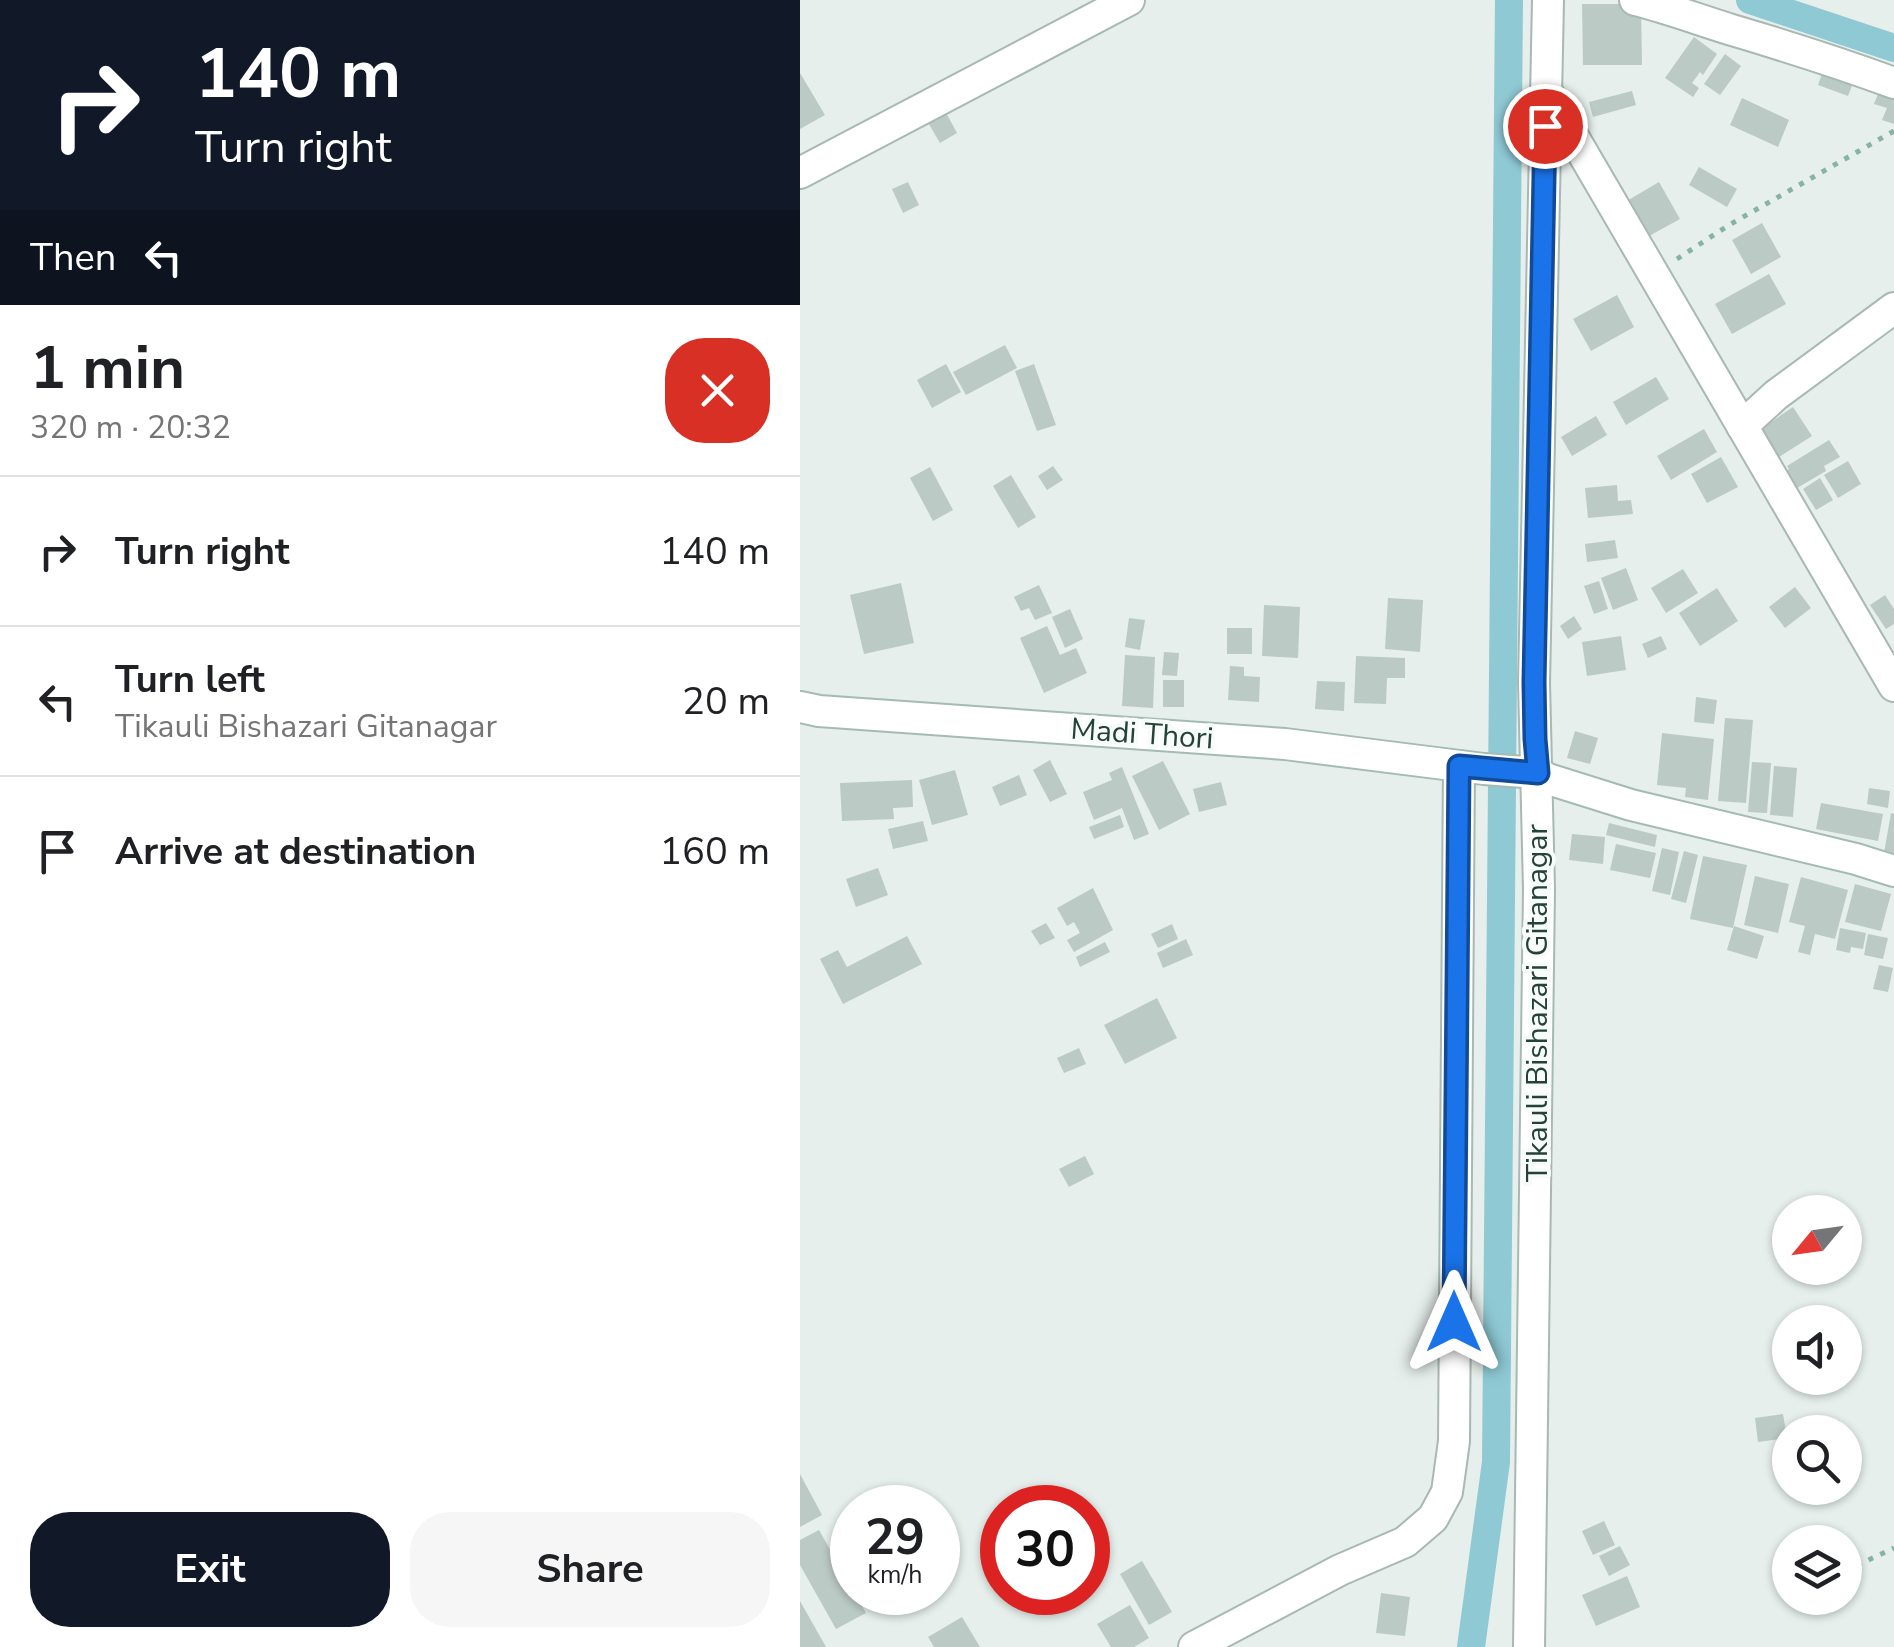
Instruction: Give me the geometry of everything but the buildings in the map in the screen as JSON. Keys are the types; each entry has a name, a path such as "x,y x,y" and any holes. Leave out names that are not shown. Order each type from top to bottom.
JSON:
{"street":[{"path":"800,173 1129,0"},
{"name":"Tikauli Bishazari Gitanagar","path":"1529,1647 1539,890 1534,682 1548,0"},
{"path":"1635,0 1811,53 1894,83"},
{"path":"1546,90 1894,686"},
{"path":"1742,426 1776,395 1894,308"},
{"name":"Madi Thori","path":"800,707 1285,744 1535,773 1631,805 1894,871"},
{"path":"1194,1647 1340,1570 1404,1542 1434,1518 1447,1492 1454,1440 1471,767"}],"path":[{"path":"1653,274 1729,225 1894,132"},
{"path":"1862,1564 1894,1548"}],"waterway":[{"path":"1471,1647 1496,1462 1509,0"},
{"path":"1750,0 1894,48"}],"route":[{"path":"1454,1322 1459,766 1538,773 1534,682 1545,126"}]}
